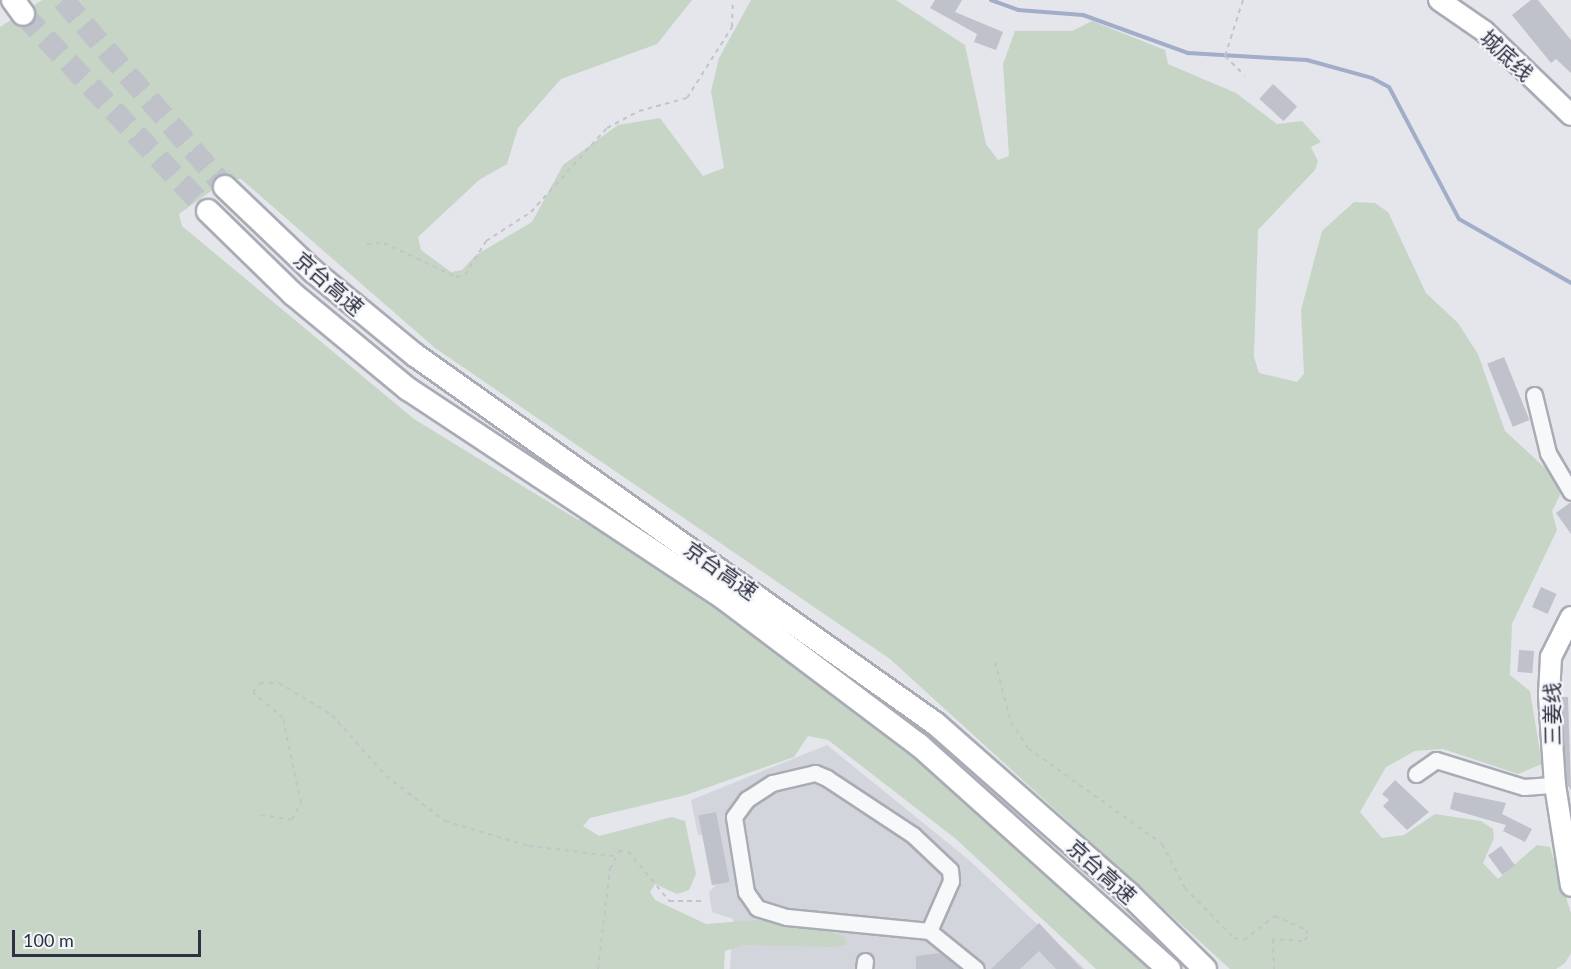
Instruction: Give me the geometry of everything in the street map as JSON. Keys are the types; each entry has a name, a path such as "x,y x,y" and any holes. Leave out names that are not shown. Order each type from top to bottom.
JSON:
{"highway":[{"name":"京台高速","path":"225,187 313,271 415,354 936,724 1128,893 1205,969"},
{"name":"京台高速","path":"208,211 293,294 408,389 725,599 919,745 1169,969"}],"main road":[{"name":"城底线","path":"1439,0 1484,31 1571,115"},
{"name":"三姜线","path":"1571,617 1551,657 1555,785 1571,886"}],"lane":[{"path":"1534,395 1548,453 1571,492"},
{"path":"1416,774 1436,760 1524,787 1555,785"},
{"path":"929,931 951,881 950,870 912,835 827,778 815,773 772,783 747,799 734,817 746,892 757,908 787,917 929,931 976,969"}],"path":[{"path":"367,244 384,243 456,277 465,275 486,241 531,212 607,128 639,111 687,98 732,27 733,0"},
{"path":"1243,0 1225,56 1245,76"},
{"path":"995,662 1011,722 1028,748 1162,844 1185,888 1234,938 1244,940 1275,916 1306,930 1308,937 1302,941 1273,939 1274,969"},
{"path":"261,815 292,820 301,802 284,717 253,693 260,682 279,683 332,715 386,776 445,821 529,846 613,856 628,851 669,901 703,901"},
{"path":"598,969 613,856"}],"shaded area":[{"path":"827,745 969,860 1085,969 730,969 733,919 712,912 709,892 720,881 709,835 698,835 691,800"}],"green space":[{"path":"42,0 692,0 657,44 561,79 518,128 507,164 479,180 418,237 421,250 451,272 462,270 476,255 532,222 563,165 618,125 660,118 703,176 724,168 711,91 719,58 751,0 896,0 965,45 986,144 998,160 1009,156 1003,64 1015,31 1072,31 1092,21 1165,50 1168,64 1236,93 1277,124 1302,121 1321,142 1311,147 1318,161 1315,170 1258,230 1254,357 1259,373 1297,382 1304,374 1301,310 1322,231 1354,202 1375,203 1388,212 1426,293 1458,323 1478,354 1505,431 1555,477 1560,495 1552,511 1557,530 1512,624 1510,675 1530,691 1542,764 1518,774 1443,749 1415,751 1386,767 1360,812 1382,838 1404,835 1435,814 1481,821 1493,829 1494,838 1483,863 1498,879 1537,845 1550,847 1571,913 1571,953 1565,963 1556,969 1230,969 890,659 435,348 241,179 228,179 179,214 182,226 414,419 578,520 590,513 767,640 990,819 1156,969 1096,969 956,839 828,740 808,736 794,757 686,795 590,818 583,826 599,836 672,817 685,821 696,874 689,890 677,894 655,884 650,892 655,900 706,924 756,920 815,927 845,937 847,944 836,947 744,945 725,951 724,969 0,969 0,27"}],"building":[{"path":"935,0 962,0 955,12 1003,32 996,50 974,42 977,34 930,8"},
{"path":"1531,0 1538,0 1571,40 1571,73 1556,59 1551,63 1512,15"},
{"path":"1273,84 1297,107 1283,121 1259,99"},
{"path":"1504,357 1529,420 1513,427 1487,364"},
{"path":"1571,502 1571,534 1556,513"},
{"path":"1541,587 1557,594 1548,614 1532,607"},
{"path":"1519,650 1534,651 1532,673 1517,672"},
{"path":"1561,697 1568,697 1571,790 1567,784"},
{"path":"1395,780 1429,812 1407,830 1383,806 1389,800 1382,794"},
{"path":"1454,792 1506,803 1502,814 1532,829 1525,842 1503,831 1506,825 1450,809"},
{"path":"716,812 730,882 712,885 698,815"},
{"path":"1501,846 1515,865 1502,875 1488,855"},
{"path":"1039,923 1082,969 1056,969 1039,951 1020,969 991,969"},
{"path":"941,953 960,969 916,969 916,956"}],"waterway":[{"path":"991,0 1018,10 1083,15 1188,53 1307,60 1372,78 1389,87 1459,219 1571,283"}],"tunnel":[{"path":"63,0 225,187"},
{"path":"23,14 208,211"}]}
